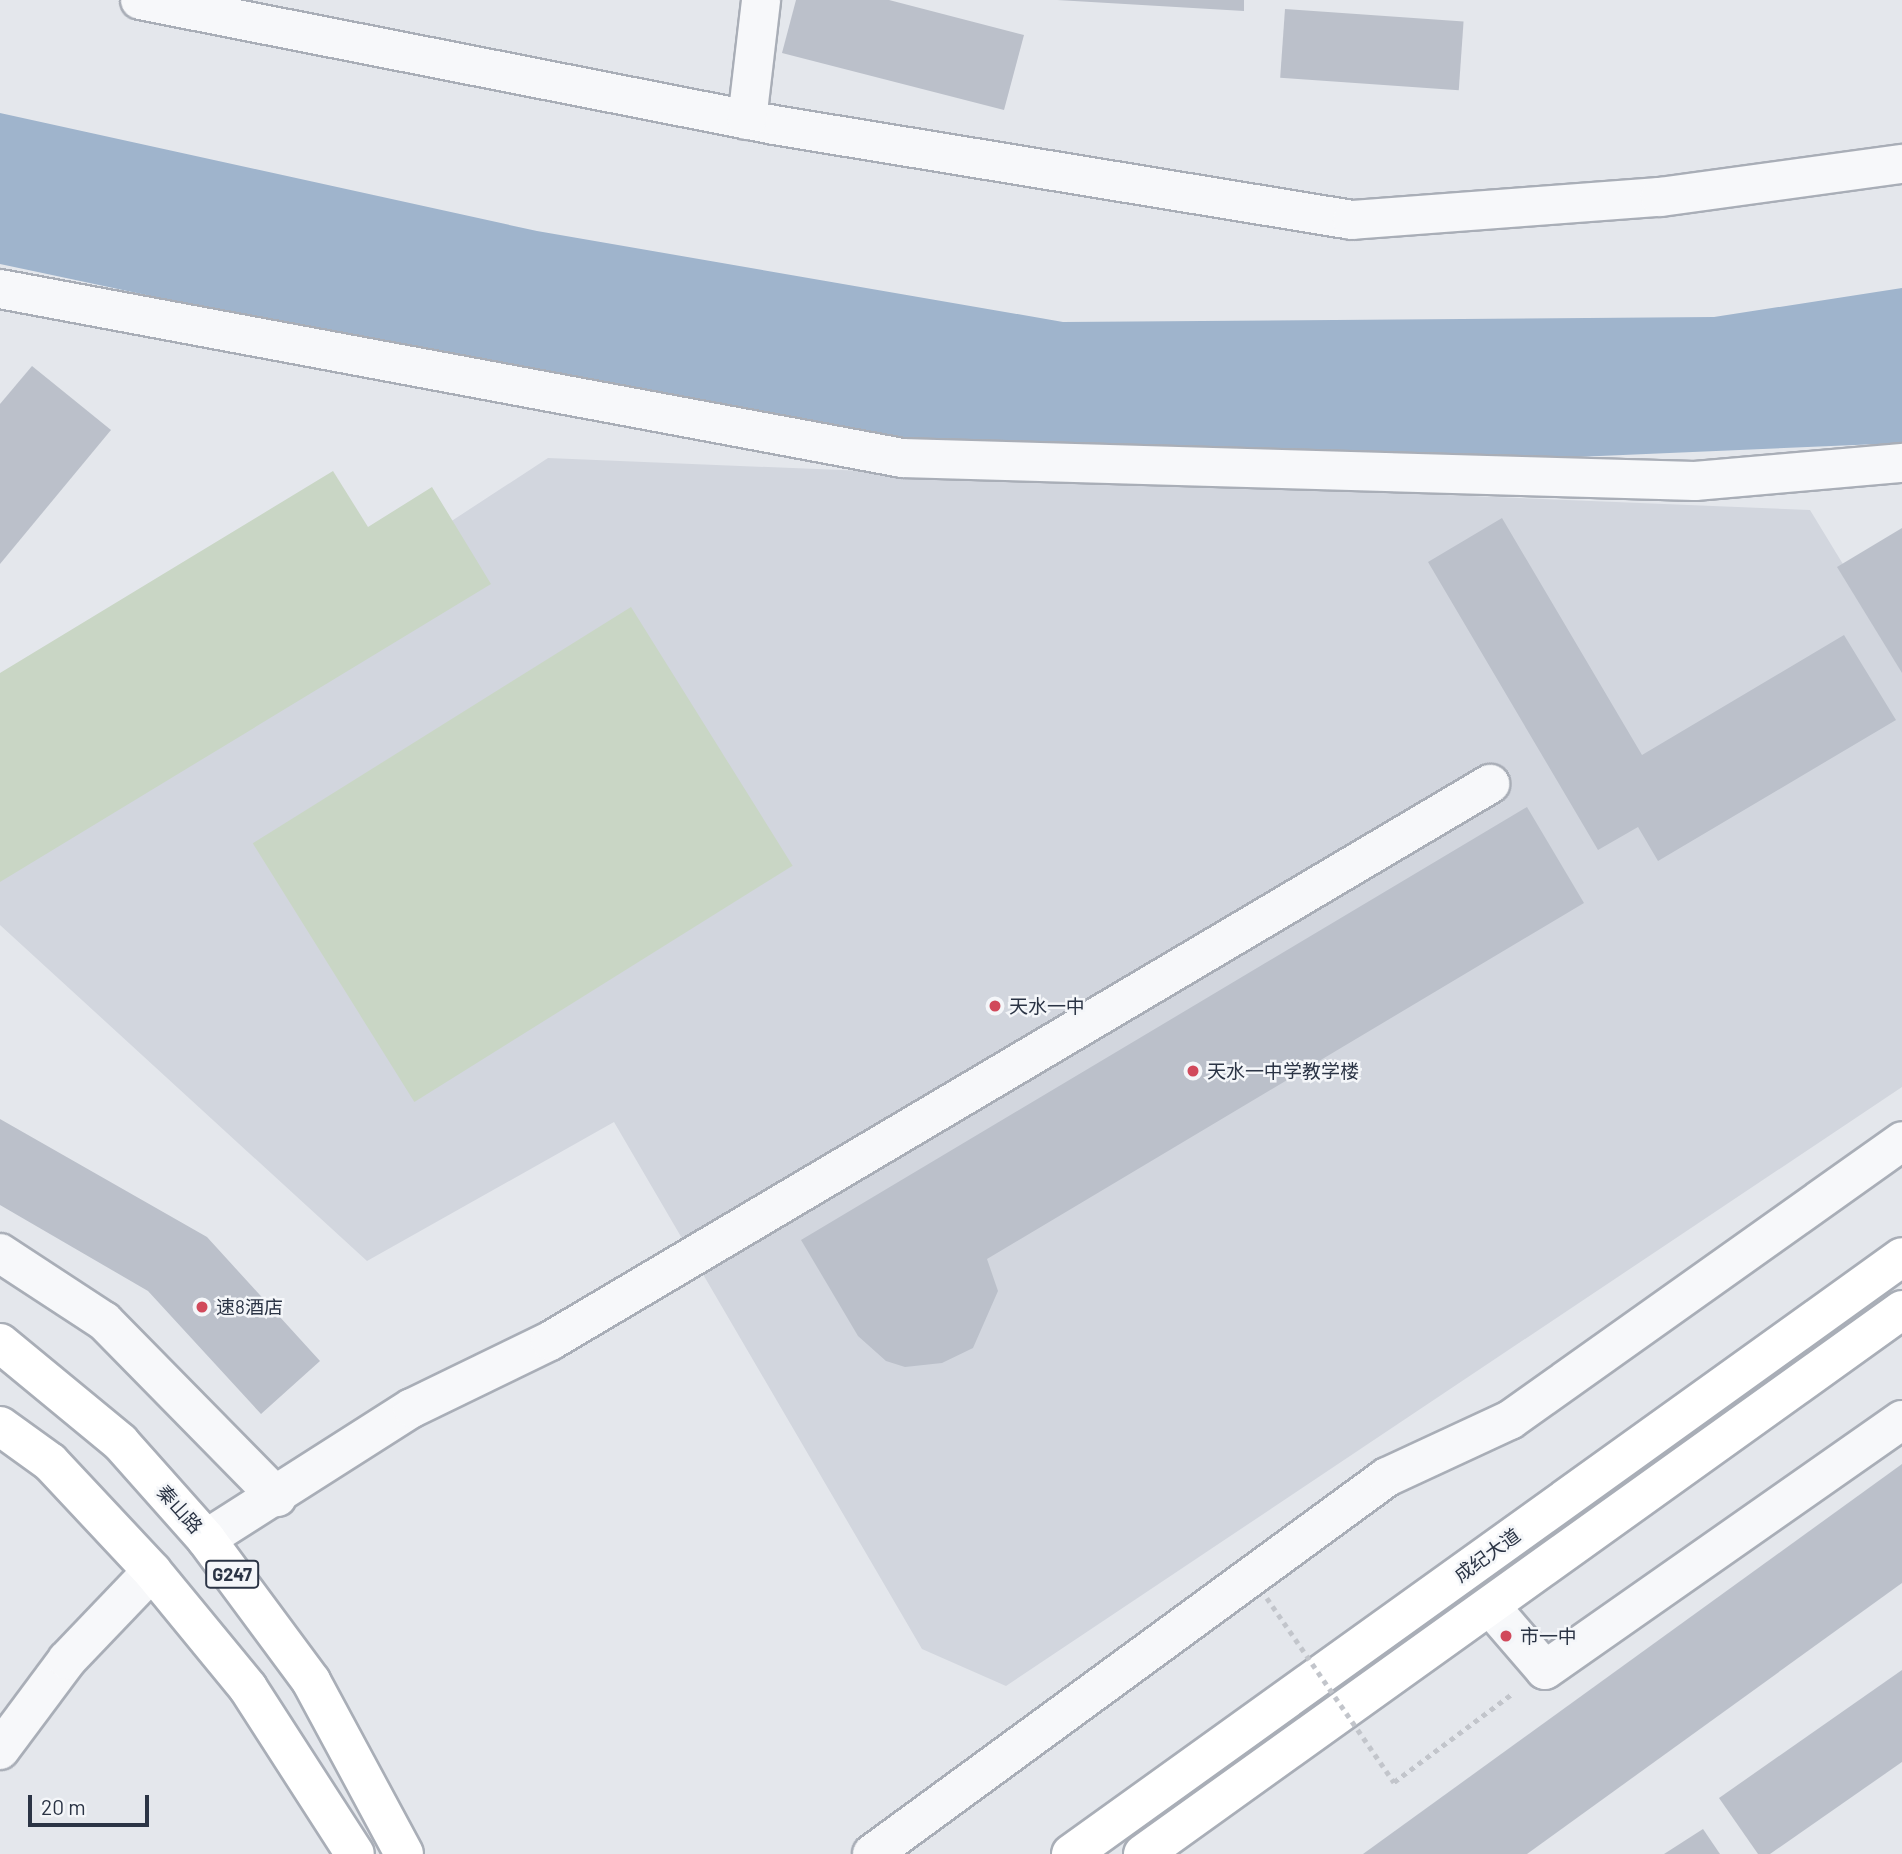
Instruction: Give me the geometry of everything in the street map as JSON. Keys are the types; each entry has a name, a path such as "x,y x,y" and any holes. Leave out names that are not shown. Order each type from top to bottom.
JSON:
{"main road":[{"name":"成纪大道","path":"1071,1854 1902,1257"},
{"path":"1143,1854 1902,1310"},
{"name":"秦山路","path":"0,1343 120,1441 206,1539 311,1681 404,1854"},
{"path":"0,1426 50,1462 152,1572 248,1688 355,1854"}],"street":[{"path":"140,0 222,8 747,120 1352,220 1660,197 1902,164"},
{"path":"747,120 761,0"},
{"path":"0,289 902,458 1695,481 1902,463"},
{"path":"206,1539 277,1497 412,1408 550,1341 1490,784"},
{"path":"872,1854 1387,1477 1510,1420 1902,1141"},
{"path":"0,1253 104,1321 277,1497"},
{"path":"1490,1606 1545,1670 1902,1420"},
{"path":"0,1750 67,1660 152,1572"}],"path":[{"path":"1267,1598 1394,1782 1545,1670"}],"shaded area":[{"name":"天水一中","path":"548,458 1810,510 1902,661 1902,1087 1006,1686 922,1649 614,1122 367,1261 0,925 0,816"}],"green space":[{"path":"333,471 368,527 432,487 491,584 0,882 0,673"},
{"path":"631,607 793,866 414,1102 253,843"}],"water":[{"path":"0,113 537,231 1063,322 1714,317 1902,288 1902,443 1440,463 897,437 383,345 0,264"}],"building":[{"path":"796,0 889,0 1024,35 1004,110 782,53"},
{"path":"1057,0 1244,0 1244,11"},
{"path":"1285,9 1464,21 1459,90 1280,78"},
{"path":"32,366 111,430 0,564 0,404"},
{"path":"1502,518 1642,755 1844,635 1896,720 1658,861 1638,827 1598,850 1428,562"},
{"path":"1902,528 1902,673 1837,567"},
{"name":"天水一中学教学楼","path":"1527,807 1584,903 987,1259 998,1291 973,1348 942,1363 905,1367 886,1361 858,1336 801,1240"},
{"path":"0,1119 207,1237 320,1361 261,1414 148,1291 0,1205"},
{"path":"1902,1464 1902,1583 1527,1854 1363,1854"},
{"path":"1902,1670 1902,1762 1770,1854 1758,1854 1719,1798"},
{"path":"1703,1829 1720,1854 1664,1854"}],"place":[{"name":"天水一中","path":"995,1006"},
{"name":"天水一中学教学楼","path":"1193,1071"},
{"name":"速8酒店","path":"202,1307"},
{"name":"市一中","path":"1506,1636"}]}
